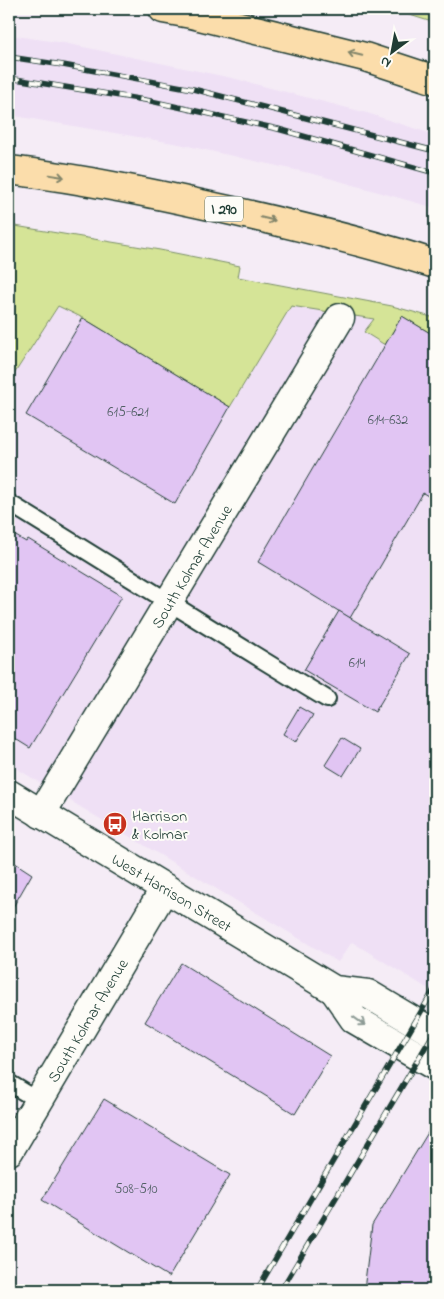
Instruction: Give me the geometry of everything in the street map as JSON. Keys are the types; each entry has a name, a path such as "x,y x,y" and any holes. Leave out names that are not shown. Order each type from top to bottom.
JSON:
{"highway":[{"path":"163,9 191,14 366,57 435,80"},
{"name":"I 290","path":"9,170 43,174 164,196 284,223 435,264"}],"street":[{"name":"South Kolmar Avenue","path":"41,814 340,318"},
{"name":"West Harrison Street","path":"9,794 334,990 354,1018 435,1066"},
{"name":"South Kolmar Avenue","path":"9,1152 164,888"},
{"name":"West Harrison Street","path":"334,990 368,994 435,1034"}],"lane":[{"path":"9,503 170,602 210,629 327,699"},
{"path":"9,1083 39,1101"}],"shaded area":[{"path":"9,35 64,43 232,78 367,113 435,135 435,208 318,175 179,144 9,115"},
{"path":"58,305 83,318 291,306 402,316 435,336 435,993 352,942 338,962 9,764 9,382"}],"green space":[{"path":"388,9 435,9 435,23 394,10"},
{"path":"9,225 160,250 240,266 238,277 392,306 435,318 435,336 402,316 385,345 364,332 374,319 291,306 230,407 83,318 58,306 9,382"}],"building":[{"path":"402,316 435,336 435,500 423,493 350,618 258,562"},
{"path":"83,318 230,407 175,504 26,415"},
{"path":"9,532 26,542 28,539 122,596 30,748 9,735"},
{"path":"339,611 410,654 375,712 304,670"},
{"path":"299,707 313,715 296,742 283,734"},
{"path":"342,738 360,749 343,776 325,765"},
{"path":"9,859 32,874 9,914"},
{"path":"181,963 330,1056 295,1114 145,1022"},
{"path":"104,1099 230,1175 169,1277 42,1200"},
{"path":"435,1121 435,1290 364,1290 372,1225"}],"railway":[{"path":"9,57 193,89 435,151"},
{"path":"9,78 151,101 278,129 435,173"},
{"path":"257,1290 435,988"},
{"path":"281,1290 435,1031"}],"place":[{"name":"Harrison & Kolmar","path":"115,824"}]}
